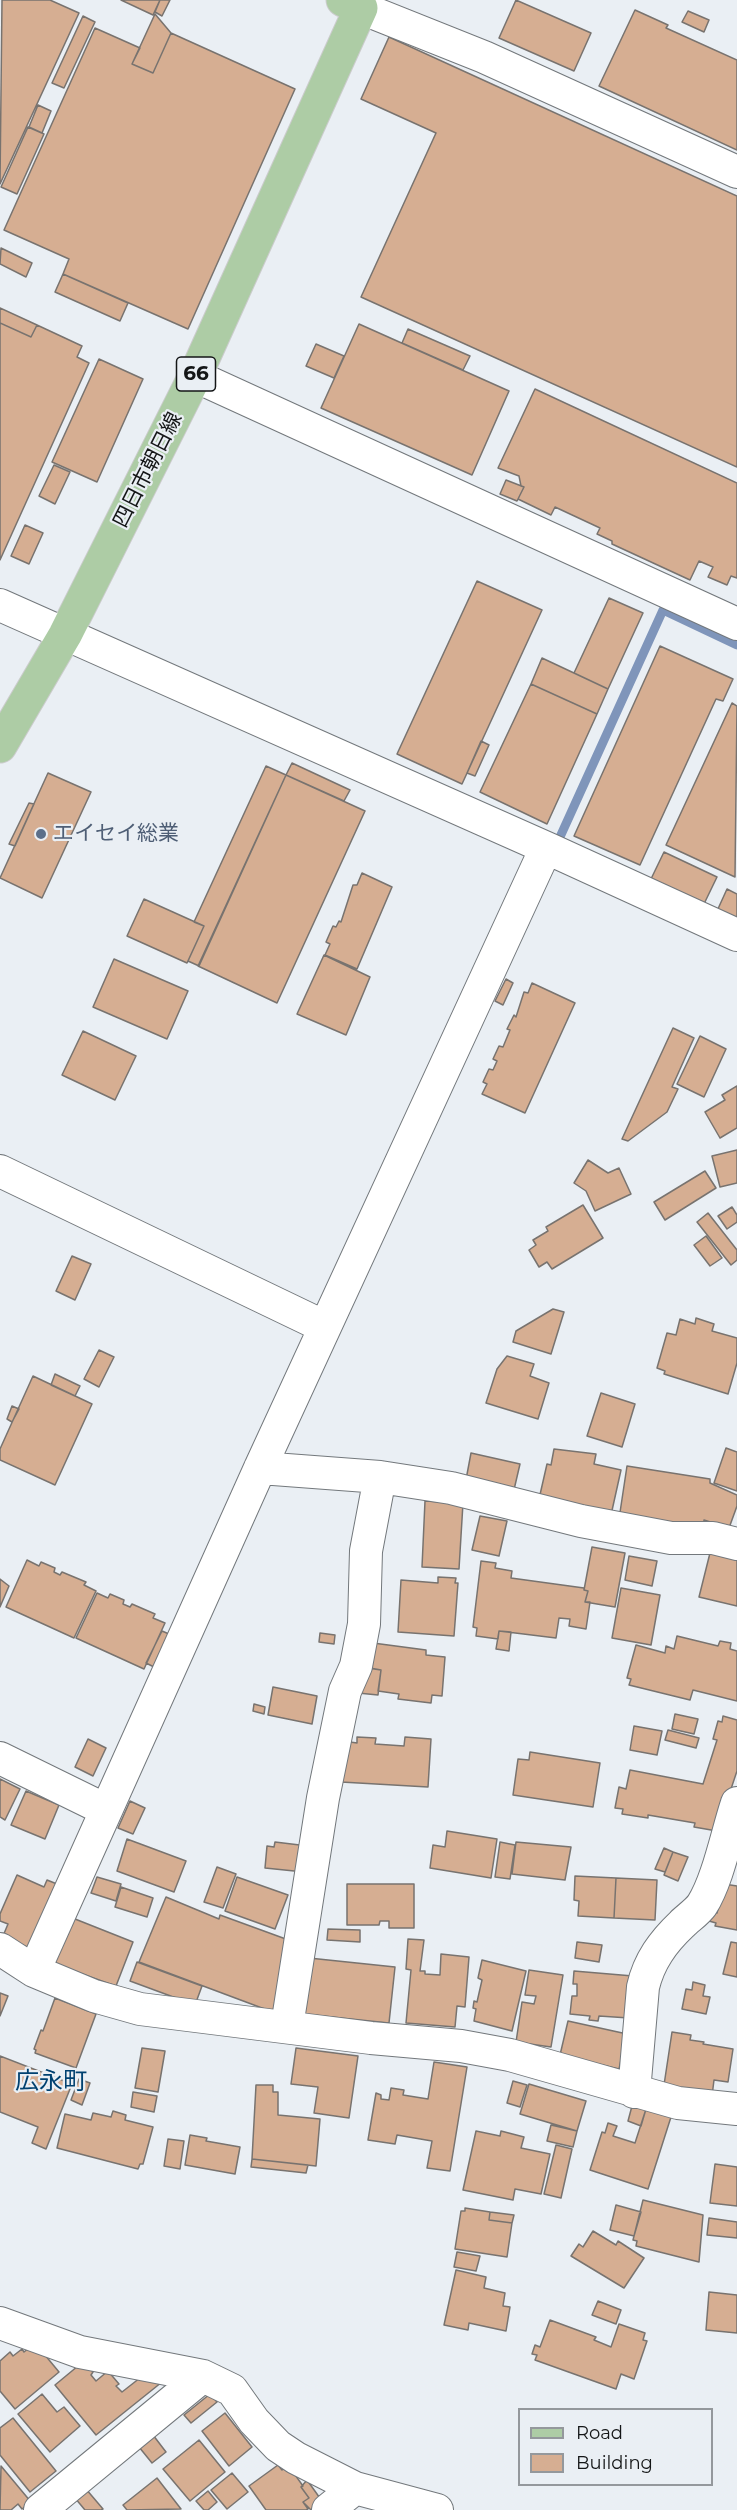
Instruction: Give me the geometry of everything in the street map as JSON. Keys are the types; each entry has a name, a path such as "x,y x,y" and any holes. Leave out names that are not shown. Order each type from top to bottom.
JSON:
{"main road":[{"name":"四日市朝日線","path":"0,746 65,635 195,376 352,4"}],"street":[{"path":"352,4 484,57 737,172"},
{"path":"195,376 737,624"},
{"path":"0,605 554,851 737,935"},
{"path":"34,1971 103,1817 269,1469 325,1327 554,851"},
{"path":"0,1171 325,1327"},
{"path":"269,1469 380,1477 451,1488 581,1521 671,1538 713,1538 737,1544"},
{"path":"287,2026 323,1798 345,1691 356,1666 364,1624 366,1551 380,1477"},
{"path":"0,1758 103,1817"},
{"path":"633,2092 643,1986 647,1971 656,1953 701,1906 712,1882 737,1803"},
{"path":"0,1949 34,1971 94,1996 140,2009 471,2048 510,2055 678,2103 737,2109"},
{"path":"0,2323 80,2352 204,2376 232,2390 254,2421 278,2445 305,2463 356,2488 437,2510"},
{"path":"40,2510 204,2376"},
{"path":"328,2510 356,2488"}],"building":[{"path":"2,0 50,0 79,13 0,184"},
{"path":"121,0 160,0 153,15"},
{"path":"160,0 170,0 162,16 155,12"},
{"path":"516,0 591,33 574,71 499,38"},
{"path":"635,10 668,25 666,28 737,60 737,150 599,86"},
{"path":"688,11 709,20 704,32 682,22"},
{"path":"155,14 171,33 153,73 132,64"},
{"path":"83,16 95,22 64,88 52,83"},
{"path":"95,28 140,48 132,64 153,73 171,33 295,89 188,329 63,274 69,259 4,230"},
{"path":"389,37 737,196 737,467 361,297 436,133 361,99"},
{"path":"38,105 51,111 42,133 29,127"},
{"path":"28,127 44,134 17,194 1,187"},
{"path":"1,248 32,263 26,277 0,264"},
{"path":"63,274 128,303 120,321 55,292"},
{"path":"0,308 37,325 31,337 0,323"},
{"path":"0,323 31,337 37,325 82,346 77,357 89,363 0,560"},
{"path":"359,324 509,391 472,475 321,408"},
{"path":"408,329 470,356 463,370 402,343"},
{"path":"316,344 344,356 334,378 306,366"},
{"path":"99,359 143,379 97,482 52,462"},
{"path":"535,389 737,483 737,578 731,576 727,585 708,577 713,567 699,561 690,580 612,544 612,541 597,534 600,528 555,507 551,515 518,499 524,487 521,486 519,476 498,468"},
{"path":"54,465 70,472 55,504 39,496"},
{"path":"506,480 524,487 517,501 500,494"},
{"path":"25,525 43,533 29,564 11,556"},
{"path":"477,581 542,610 462,784 397,754"},
{"path":"609,598 643,613 608,689 574,673"},
{"path":"660,646 733,679 723,701 716,699 640,865 574,836"},
{"path":"542,658 608,689 597,714 531,684"},
{"path":"531,684 597,714 547,824 480,792"},
{"path":"732,703 737,706 735,877 666,845"},
{"path":"481,741 489,745 475,776 467,773"},
{"path":"292,763 350,790 344,801 286,775"},
{"path":"266,766 286,775 199,966 188,961 204,926 194,922"},
{"path":"48,773 91,792 42,898 0,878"},
{"path":"286,775 365,811 277,1003 198,966"},
{"path":"29,803 34,804 15,846 9,844"},
{"path":"664,852 717,877 703,906 650,881"},
{"path":"362,873 392,887 357,969 325,955 330,944 326,942 333,926 336,927 339,921 341,922 353,885 357,885"},
{"path":"727,889 737,894 737,921 717,911"},
{"path":"144,899 204,926 187,963 127,936"},
{"path":"324,955 370,977 346,1035 297,1014"},
{"path":"114,959 188,991 167,1039 93,1007"},
{"path":"506,979 513,983 503,1005 495,1001"},
{"path":"532,983 575,1003 525,1113 482,1094 487,1084 483,1082 489,1069 493,1070 497,1061 493,1059 499,1046 503,1047 510,1030 507,1029 514,1015 516,1017 524,992 528,993"},
{"path":"673,1028 694,1038 672,1087 678,1089 667,1112 628,1141 622,1139"},
{"path":"83,1031 136,1056 115,1100 62,1075"},
{"path":"700,1036 726,1049 704,1097 677,1084"},
{"path":"737,1086 737,1128 720,1138 705,1112 725,1100 722,1095"},
{"path":"737,1150 737,1183 720,1187 712,1156"},
{"path":"588,1160 608,1173 619,1168 631,1194 595,1211 586,1191 574,1183"},
{"path":"705,1171 716,1188 665,1220 654,1202"},
{"path":"583,1205 603,1238 552,1269 547,1262 539,1267 529,1250 536,1245 533,1240 548,1231 546,1227"},
{"path":"732,1207 737,1215 737,1222 727,1229 718,1216"},
{"path":"708,1213 737,1250 737,1260 731,1265 697,1222"},
{"path":"706,1236 722,1258 710,1266 694,1245"},
{"path":"72,1256 91,1264 75,1300 56,1291"},
{"path":"553,1309 564,1312 551,1354 513,1342 516,1331"},
{"path":"696,1318 714,1324 712,1331 737,1338 737,1363 728,1394 664,1374 665,1371 657,1368 667,1333 676,1335 680,1319 695,1324"},
{"path":"99,1350 114,1357 99,1387 84,1379"},
{"path":"507,1356 534,1364 530,1376 549,1383 538,1419 486,1403 497,1369"},
{"path":"55,1374 80,1386 75,1396 51,1385"},
{"path":"33,1376 92,1404 55,1485 0,1460 0,1449"},
{"path":"601,1393 635,1404 622,1447 587,1436"},
{"path":"12,1406 19,1409 12,1422 7,1419"},
{"path":"726,1448 737,1452 737,1491 714,1483"},
{"path":"554,1449 596,1454 594,1464 621,1470 611,1515 539,1499 547,1464 551,1465"},
{"path":"471,1453 520,1464 513,1494 465,1485"},
{"path":"627,1466 710,1479 710,1483 737,1495 737,1506 729,1528 704,1520 703,1530 619,1519"},
{"path":"425,1501 463,1503 459,1569 422,1567"},
{"path":"480,1516 507,1521 499,1556 472,1550"},
{"path":"712,1545 737,1551 737,1606 699,1597"},
{"path":"592,1547 625,1553 615,1607 585,1602 588,1591 584,1590"},
{"path":"629,1556 657,1561 652,1586 625,1580"},
{"path":"27,1560 39,1566 41,1562 55,1568 54,1572 60,1575 62,1572 86,1582 84,1585 96,1591 74,1638 6,1607"},
{"path":"481,1561 496,1563 495,1568 512,1571 511,1578 584,1588 588,1591 585,1602 590,1602 586,1629 569,1626 570,1619 559,1618 556,1638 499,1631 498,1639 476,1636 477,1628 473,1627"},
{"path":"438,1577 456,1578 455,1583 458,1583 454,1636 398,1632 401,1580 438,1583"},
{"path":"0,1579 9,1586 0,1607"},
{"path":"621,1588 660,1595 651,1645 612,1638"},
{"path":"97,1593 108,1598 110,1594 124,1600 123,1604 130,1607 132,1604 155,1614 153,1618 165,1623 144,1669 76,1638"},
{"path":"162,1631 169,1634 154,1667 146,1663"},
{"path":"499,1631 511,1632 509,1651 496,1649"},
{"path":"320,1633 335,1635 334,1644 319,1642"},
{"path":"677,1636 718,1646 720,1641 731,1643 730,1649 737,1651 737,1701 693,1690 690,1700 629,1685 631,1679 627,1678 636,1645 665,1653 666,1646 674,1649"},
{"path":"373,1643 426,1650 426,1655 445,1657 442,1696 432,1695 431,1703 398,1699 399,1694 378,1691 381,1670 370,1668"},
{"path":"361,1667 381,1670 378,1695 358,1693"},
{"path":"273,1687 317,1696 312,1724 268,1715"},
{"path":"254,1704 265,1707 264,1714 253,1711"},
{"path":"675,1714 698,1719 694,1734 672,1729"},
{"path":"723,1716 737,1720 737,1771 717,1831 694,1827 695,1823 648,1815 648,1818 622,1814 623,1809 615,1808 619,1787 626,1789 630,1770 703,1784 717,1740 713,1739 718,1721 722,1722"},
{"path":"634,1726 662,1731 657,1755 630,1750"},
{"path":"668,1730 699,1738 696,1748 665,1740"},
{"path":"357,1737 376,1738 375,1744 404,1746 405,1737 431,1739 428,1787 341,1782 350,1742 357,1743"},
{"path":"88,1739 106,1748 93,1776 75,1767"},
{"path":"530,1752 600,1763 593,1807 513,1795 518,1759 529,1760"},
{"path":"0,1779 20,1789 5,1820 0,1817"},
{"path":"26,1791 59,1805 45,1839 11,1825"},
{"path":"130,1801 145,1808 133,1834 118,1828"},
{"path":"447,1831 497,1839 491,1878 430,1868 433,1845 445,1847"},
{"path":"127,1839 186,1861 174,1892 117,1871"},
{"path":"275,1842 308,1846 304,1872 265,1868 267,1846 274,1847"},
{"path":"500,1842 515,1845 510,1879 495,1877"},
{"path":"516,1842 571,1847 565,1880 512,1874"},
{"path":"664,1848 673,1852 665,1872 655,1869"},
{"path":"673,1852 688,1857 678,1881 664,1875"},
{"path":"217,1867 236,1874 223,1908 204,1902"},
{"path":"17,1875 44,1887 47,1880 57,1884 29,1948 3,1936 8,1924 0,1921 0,1914"},
{"path":"575,1876 616,1878 614,1918 578,1916 579,1901 574,1900"},
{"path":"97,1877 121,1884 116,1901 91,1893"},
{"path":"237,1877 288,1895 275,1929 225,1911"},
{"path":"616,1878 657,1880 655,1920 614,1918"},
{"path":"347,1884 414,1884 414,1928 389,1928 389,1921 380,1921 379,1925 347,1925"},
{"path":"724,1884 737,1886 737,1930 715,1926 716,1923 709,1921 711,1912 717,1913"},
{"path":"121,1887 153,1898 147,1917 115,1907"},
{"path":"166,1897 219,1919 220,1915 294,1942 281,2010 270,2011 139,1962"},
{"path":"70,1917 133,1942 116,1986 51,1963"},
{"path":"328,1929 360,1930 360,1942 327,1940"},
{"path":"408,1939 424,1940 420,1971 425,1971 425,1974 440,1975 441,1954 469,1957 465,2007 457,2006 455,2027 406,2023 411,1970 406,1969"},
{"path":"577,1942 602,1945 599,1962 575,1958"},
{"path":"731,1942 737,1943 737,1977 723,1974"},
{"path":"309,1958 395,1967 389,2023 303,2014"},
{"path":"482,1960 526,1971 512,2031 474,2021 476,2009 473,2008 474,2001 477,2002 482,1980 478,1978"},
{"path":"137,1962 202,1986 195,2005 130,1981"},
{"path":"529,1970 563,1975 551,2047 516,2042 522,2002 534,2004 536,1996 525,1995"},
{"path":"574,1971 633,1976 629,2018 599,2016 598,2021 589,2020 590,2016 570,2014 572,1996 577,1996 577,1984 573,1984"},
{"path":"693,1982 705,1985 703,1996 710,1997 706,2014 682,2009 686,1989 692,1990"},
{"path":"0,1993 8,1996 0,2016"},
{"path":"55,1998 96,2014 76,2068 35,2053 34,2049"},
{"path":"568,2021 627,2034 619,2069 560,2055"},
{"path":"672,2032 691,2035 690,2040 704,2042 703,2044 733,2049 728,2082 714,2080 712,2096 664,2085"},
{"path":"142,2048 165,2051 158,2092 135,2088"},
{"path":"296,2048 358,2056 349,2118 314,2113 318,2087 291,2084"},
{"path":"0,2056 72,2084 46,2149 32,2143 38,2127 0,2112"},
{"path":"434,2062 467,2067 450,2171 427,2168 432,2141 397,2135 395,2144 368,2140 376,2093 381,2095 381,2099 389,2100 391,2088 404,2090 403,2095 428,2099"},
{"path":"79,2079 90,2083 82,2105 71,2100"},
{"path":"513,2081 527,2085 520,2107 507,2103"},
{"path":"529,2084 586,2101 577,2131 520,2114"},
{"path":"256,2085 273,2085 273,2092 278,2092 278,2115 320,2119 316,2166 252,2159"},
{"path":"133,2092 157,2096 154,2112 131,2107"},
{"path":"632,2106 646,2109 641,2126 628,2121"},
{"path":"646,2109 671,2117 648,2189 590,2170 602,2132 605,2133 608,2123 617,2126 613,2136 635,2143"},
{"path":"113,2111 126,2115 125,2120 153,2127 143,2164 140,2164 138,2169 57,2148 65,2114 91,2120 93,2113 111,2117"},
{"path":"551,2125 577,2131 573,2147 547,2141"},
{"path":"476,2131 500,2136 501,2131 524,2137 521,2148 550,2154 541,2194 515,2189 513,2200 463,2190"},
{"path":"190,2135 207,2138 206,2141 240,2147 235,2174 185,2165"},
{"path":"168,2139 184,2141 180,2169 164,2166"},
{"path":"556,2145 572,2149 561,2198 544,2194"},
{"path":"252,2159 308,2165 306,2173 251,2167"},
{"path":"715,2164 737,2167 737,2206 710,2203"},
{"path":"643,2200 703,2215 699,2262 636,2246 637,2241 633,2240"},
{"path":"616,2205 641,2212 634,2236 610,2230"},
{"path":"465,2208 490,2212 489,2220 512,2223 507,2257 455,2249 461,2211 465,2211"},
{"path":"490,2212 514,2215 512,2223 489,2220"},
{"path":"709,2218 737,2222 737,2238 707,2235"},
{"path":"593,2231 616,2245 618,2241 644,2258 624,2288 571,2256 579,2244 583,2247"},
{"path":"457,2252 480,2256 476,2271 454,2267"},
{"path":"456,2270 486,2277 484,2288 505,2293 503,2306 510,2307 506,2331 469,2323 468,2330 444,2325"},
{"path":"709,2292 737,2295 737,2333 706,2330"},
{"path":"598,2301 621,2310 616,2324 592,2315"},
{"path":"550,2320 596,2337 594,2340 611,2347 619,2324 645,2333 643,2340 647,2341 634,2379 621,2374 616,2389 535,2360 537,2355 532,2354 535,2345 540,2347"},
{"path":"35,2343 59,2372 15,2409 0,2391 0,2361 10,2352 13,2356 22,2349 24,2352"},
{"path":"84,2361 93,2372 91,2375 96,2381 108,2371 119,2384 116,2386 122,2392 145,2374 167,2378 96,2435 55,2385"},
{"path":"42,2394 57,2412 64,2407 80,2426 50,2452 18,2414"},
{"path":"210,2394 217,2402 191,2423 184,2415"},
{"path":"225,2413 252,2447 229,2466 202,2431"},
{"path":"13,2418 56,2471 30,2492 0,2455 0,2428"},
{"path":"153,2435 166,2452 152,2463 139,2447"},
{"path":"199,2440 225,2472 190,2501 163,2469"},
{"path":"278,2465 282,2470 288,2465 303,2486 301,2487 309,2498 303,2502 308,2509 266,2510 249,2486"},
{"path":"1,2466 31,2502 22,2509 18,2504 11,2510 0,2510"},
{"path":"232,2473 248,2492 227,2509 211,2490"},
{"path":"157,2478 181,2509 127,2510 123,2505"},
{"path":"307,2480 322,2501 311,2510 303,2502 309,2498 301,2487"},
{"path":"86,2489 103,2509 85,2510 75,2498"},
{"path":"208,2491 217,2502 208,2510 204,2510 196,2501"}],"waterway":[{"path":"555,848 663,610 737,645"}],"place":[{"name":"エイセイ総業","path":"41,834"}],"district":[{"name":"広永町","path":"51,2082"}]}
